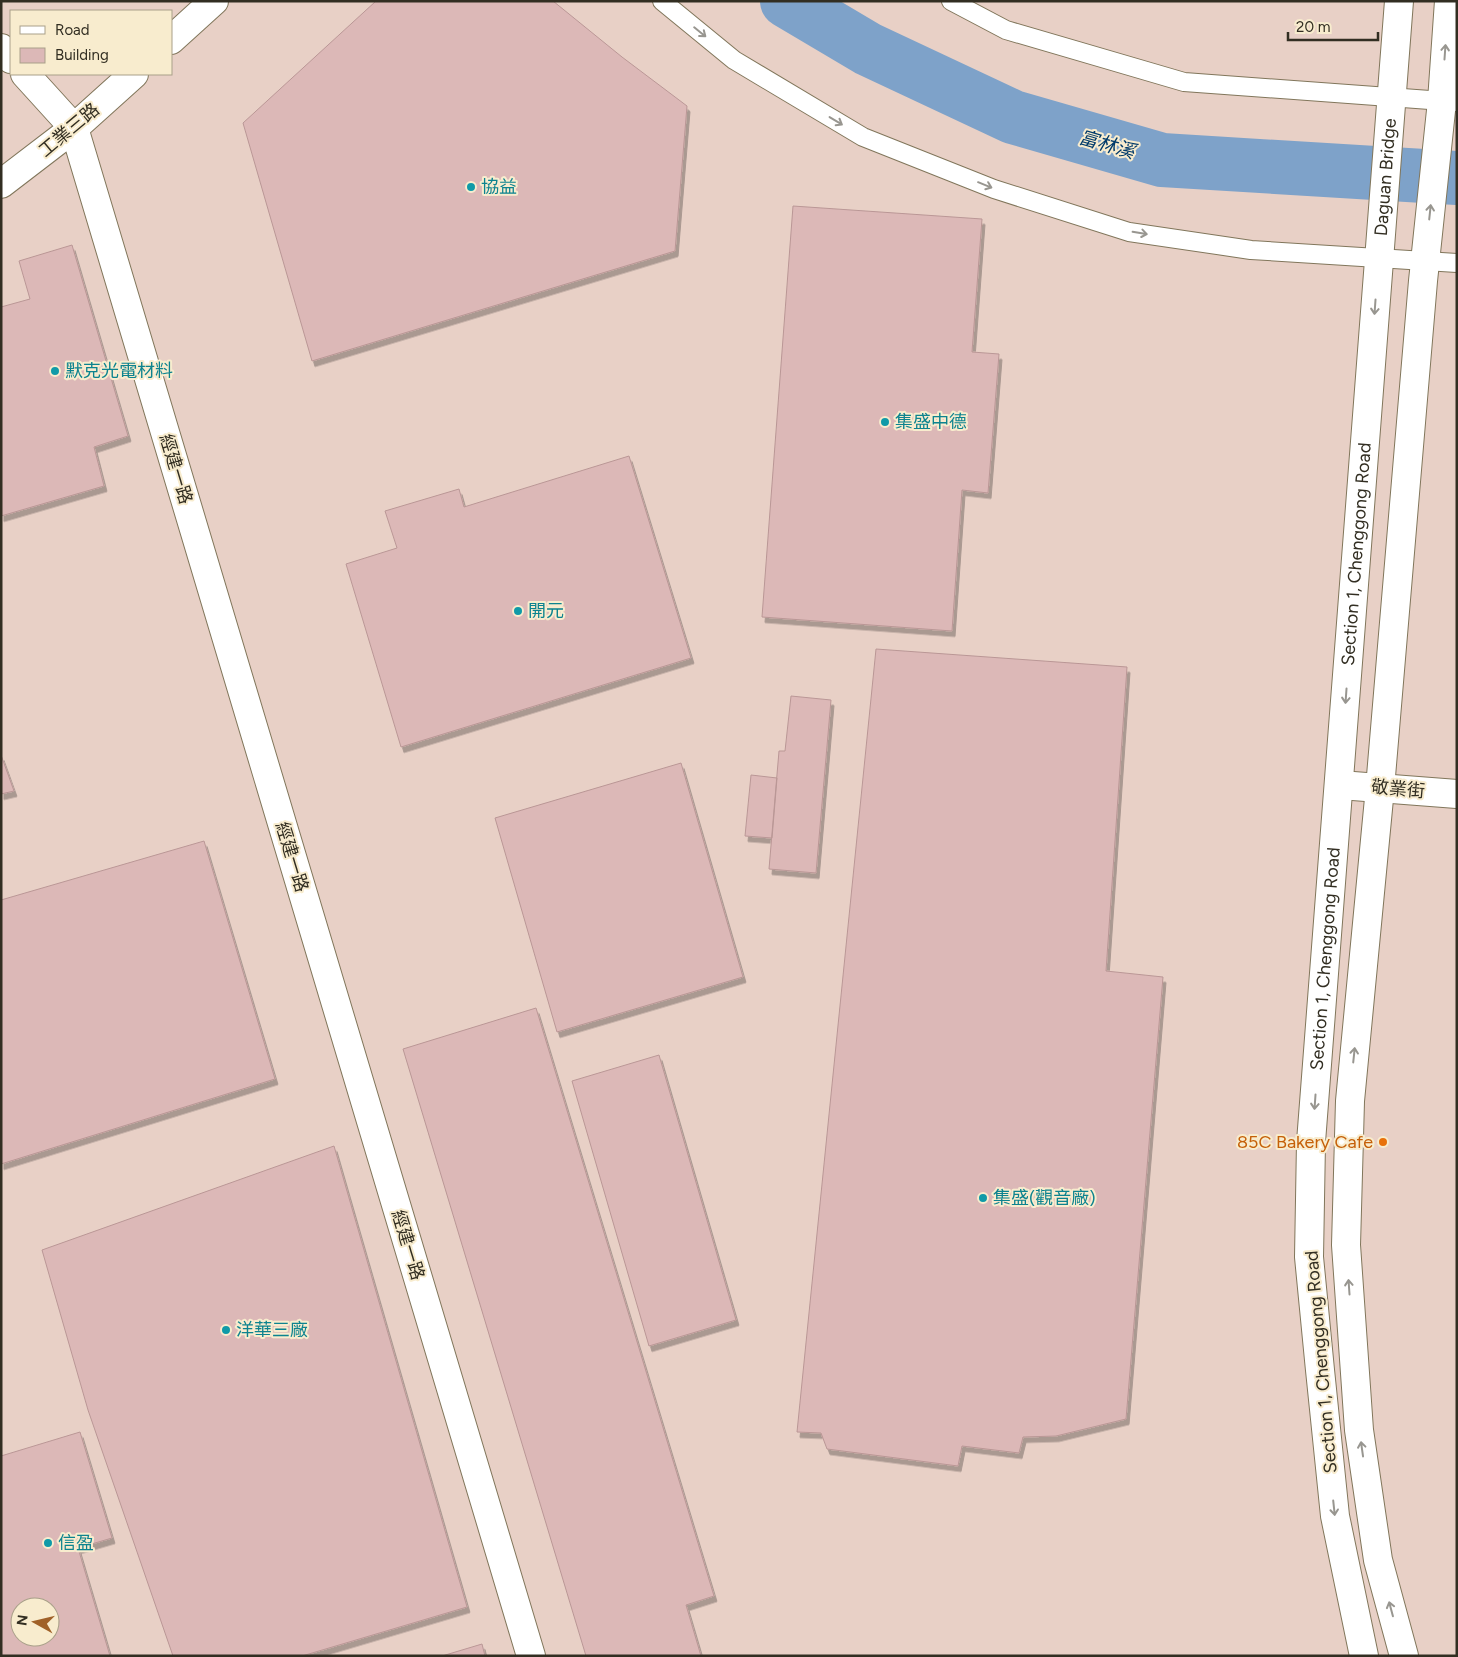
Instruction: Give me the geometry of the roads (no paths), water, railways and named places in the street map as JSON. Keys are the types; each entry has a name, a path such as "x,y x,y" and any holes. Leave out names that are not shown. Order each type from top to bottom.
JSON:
{"street":[{"path":"172,39 214,1"},
{"path":"1393,96 1399,1"},
{"path":"1425,261 1449,101 1448,1"},
{"path":"1,48 10,58"},
{"name":"經建一路","path":"26,75 74,128 531,1656"},
{"name":"工業三路","path":"1,184 74,128 133,75"},
{"name":"Daguan Bridge","path":"1378,258 1393,96"},
{"name":"Section 1, Chenggong Road","path":"1364,1656 1335,1516 1309,1257 1311,1142 1340,785 1378,258"},
{"name":"Section 1, Chenggong Road","path":"1404,1656 1378,1560 1359,1430 1346,1245 1350,1102 1380,788 1425,261"},
{"name":"敬業街","path":"1340,785 1457,794"}],"lane":[{"path":"662,1 734,60 863,137 994,189 1129,232 1251,250 1457,263"},
{"path":"951,1 1006,30 1184,82 1284,91 1393,96 1449,101"}],"waterway":[{"name":"富林溪","path":"787,1 868,49 1013,117 1162,160 1457,178"}],"place":[{"name":"協益","path":"471,187"},
{"name":"默克光電材料","path":"55,371"},
{"name":"集盛中德","path":"885,422"},
{"name":"開元","path":"518,611"},
{"name":"85C Bakery Cafe","path":"1383,1142"},
{"name":"集盛(觀音廠)","path":"983,1198"},
{"name":"洋華三廠","path":"226,1330"},
{"name":"信盈","path":"48,1543"}]}
